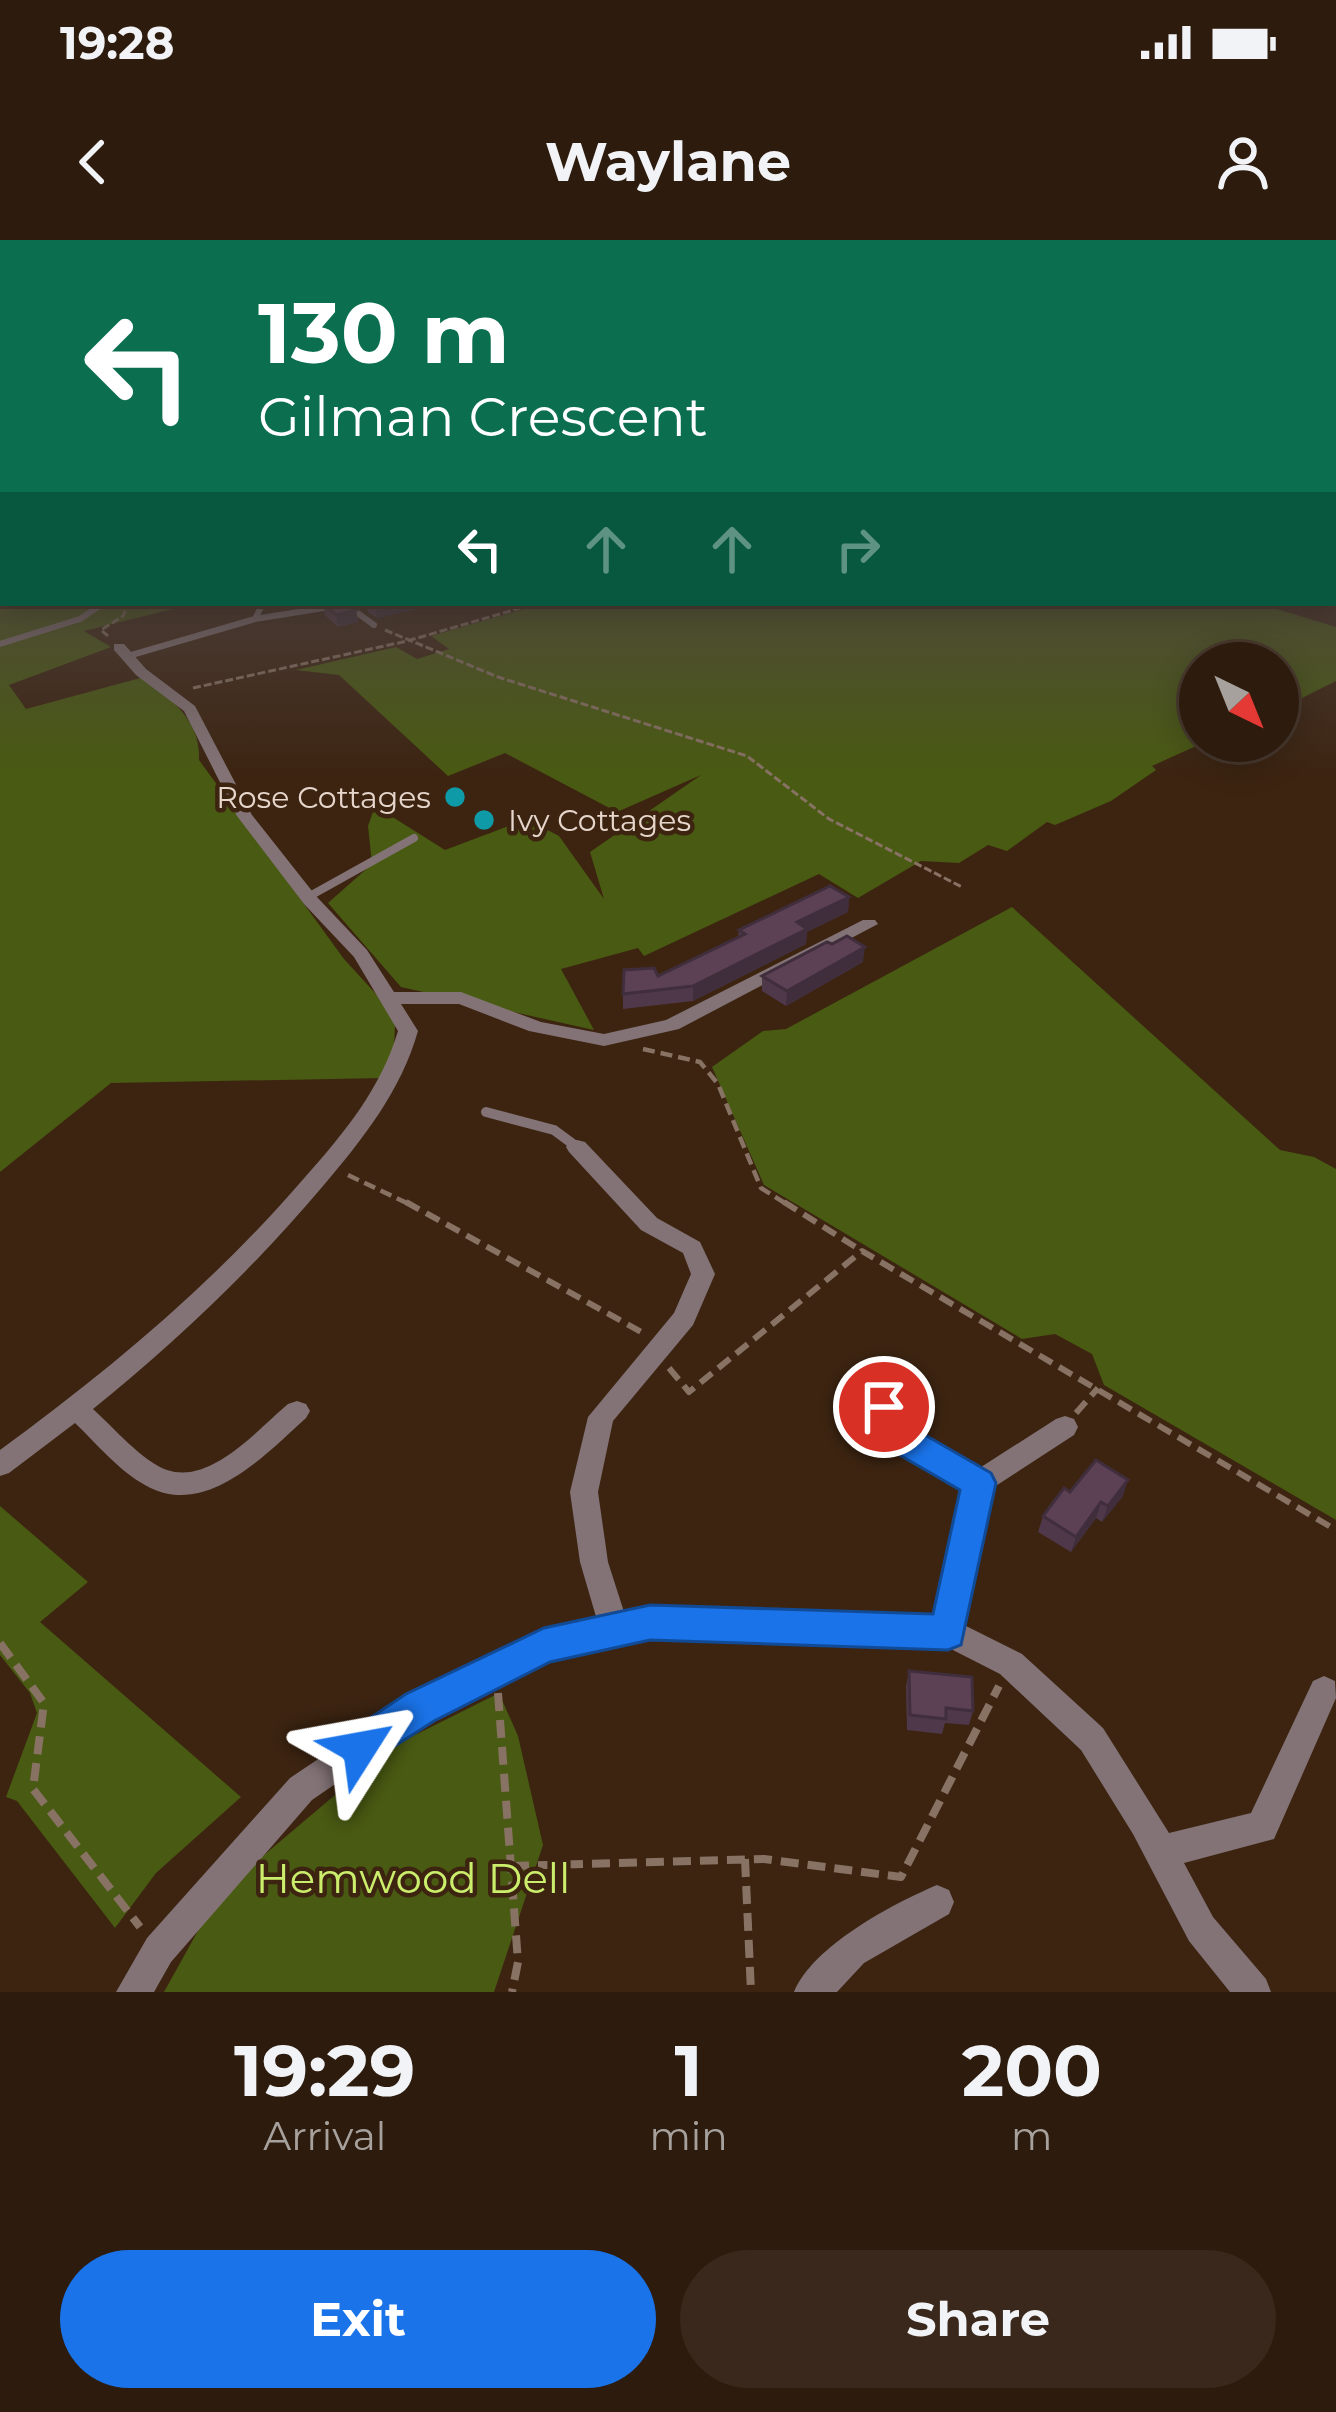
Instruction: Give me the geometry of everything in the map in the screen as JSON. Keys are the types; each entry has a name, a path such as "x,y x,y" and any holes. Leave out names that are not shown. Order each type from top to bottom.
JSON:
{"street":[{"path":"0,1465 77,1410 244,1263 360,1130 400,1065 407,1030 362,954 308,897 245,816 190,709 123,652"},
{"path":"388,998 461,998 536,1027 604,1040 673,1024 869,924"},
{"path":"577,1147 649,1224 692,1248 703,1274 684,1318 601,1417 584,1492 593,1562 616,1630"},
{"path":"876,1382 891,1433 979,1483"},
{"path":"77,1410 160,1480 195,1483 224,1472 297,1411"},
{"path":"948,1632 979,1483 1064,1427"},
{"path":"134,1992 159,1950 301,1789 420,1708 544,1646 650,1623 948,1632 1010,1664 1092,1739 1201,1928 1253,1992"},
{"path":"1161,1852 1262,1827 1324,1691"},
{"path":"812,1992 852,1951 937,1902"}],"lane":[{"path":"0,644 92,611"},
{"path":"255,619 259,611"},
{"path":"123,652 309,611"},
{"path":"354,611 374,625"},
{"path":"308,897 414,838"},
{"path":"486,1112 554,1130 577,1147"}],"path":[{"path":"123,652 101,630 125,611"},
{"path":"193,688 407,640 511,611"},
{"path":"374,625 566,700 747,756 829,819 962,887"},
{"path":"604,1040 700,1062 718,1084 761,1188 1336,1530"},
{"path":"325,1169 364,1179 657,1346 689,1392 862,1251"},
{"path":"1064,1427 1098,1388"},
{"path":"0,1643 44,1703 33,1789 159,1950"},
{"path":"511,1866 745,1859 901,1877 1010,1664"},
{"path":"496,1670 518,1962 512,1992"},
{"path":"745,1859 751,1992"}],"green space":[{"path":"0,611 166,611 84,631 111,647 9,685 26,709 144,677 174,703 195,734 199,760 344,959 386,1005 395,1023 394,1050 384,1078 111,1083 0,1172"},
{"path":"519,611 1283,611 1336,627 1336,681 1299,700 1299,642 1179,642 1179,754 1152,766 1156,770 1111,801 1055,825 1047,822 1007,851 988,845 959,863 921,861 858,898 819,874 644,956 638,948 561,969 594,1030 401,987 328,903 372,864 368,826 375,806 445,850 527,819 559,836 604,899 590,852 701,775 617,812 505,753 448,776 339,675 296,670 396,647 417,659 449,649 431,636"},
{"path":"1012,907 1280,1150 1314,1157 1336,1169 1336,1520 1104,1385 1092,1354 1055,1334 1022,1339 764,1185 712,1067 763,1031 786,1029"},
{"path":"0,1506 88,1582 40,1622 241,1797 156,1873 115,1928 17,1801 6,1797 37,1713 30,1693 0,1655"},
{"name":"Hemwood Dell","path":"499,1693 518,1736 543,1845 494,1992 164,1992 219,1893 393,1746"}],"building":[{"path":"830,886 849,897 797,922 807,929 693,986 623,994 624,970 654,968 658,976"},
{"path":"847,936 865,947 787,991 762,976 827,942"},
{"path":"1096,1460 1128,1480 1108,1506 1101,1502 1076,1537 1043,1516 1064,1488 1070,1492"},
{"path":"909,1671 972,1677 973,1711 946,1708 946,1719 910,1715"}],"place":[{"name":"Rose Cottages","path":"455,797"},
{"name":"Ivy Cottages","path":"484,820"}],"route":[{"path":"360,1748 420,1708 544,1646 650,1623 948,1632 979,1483 891,1433 884,1407"}]}
